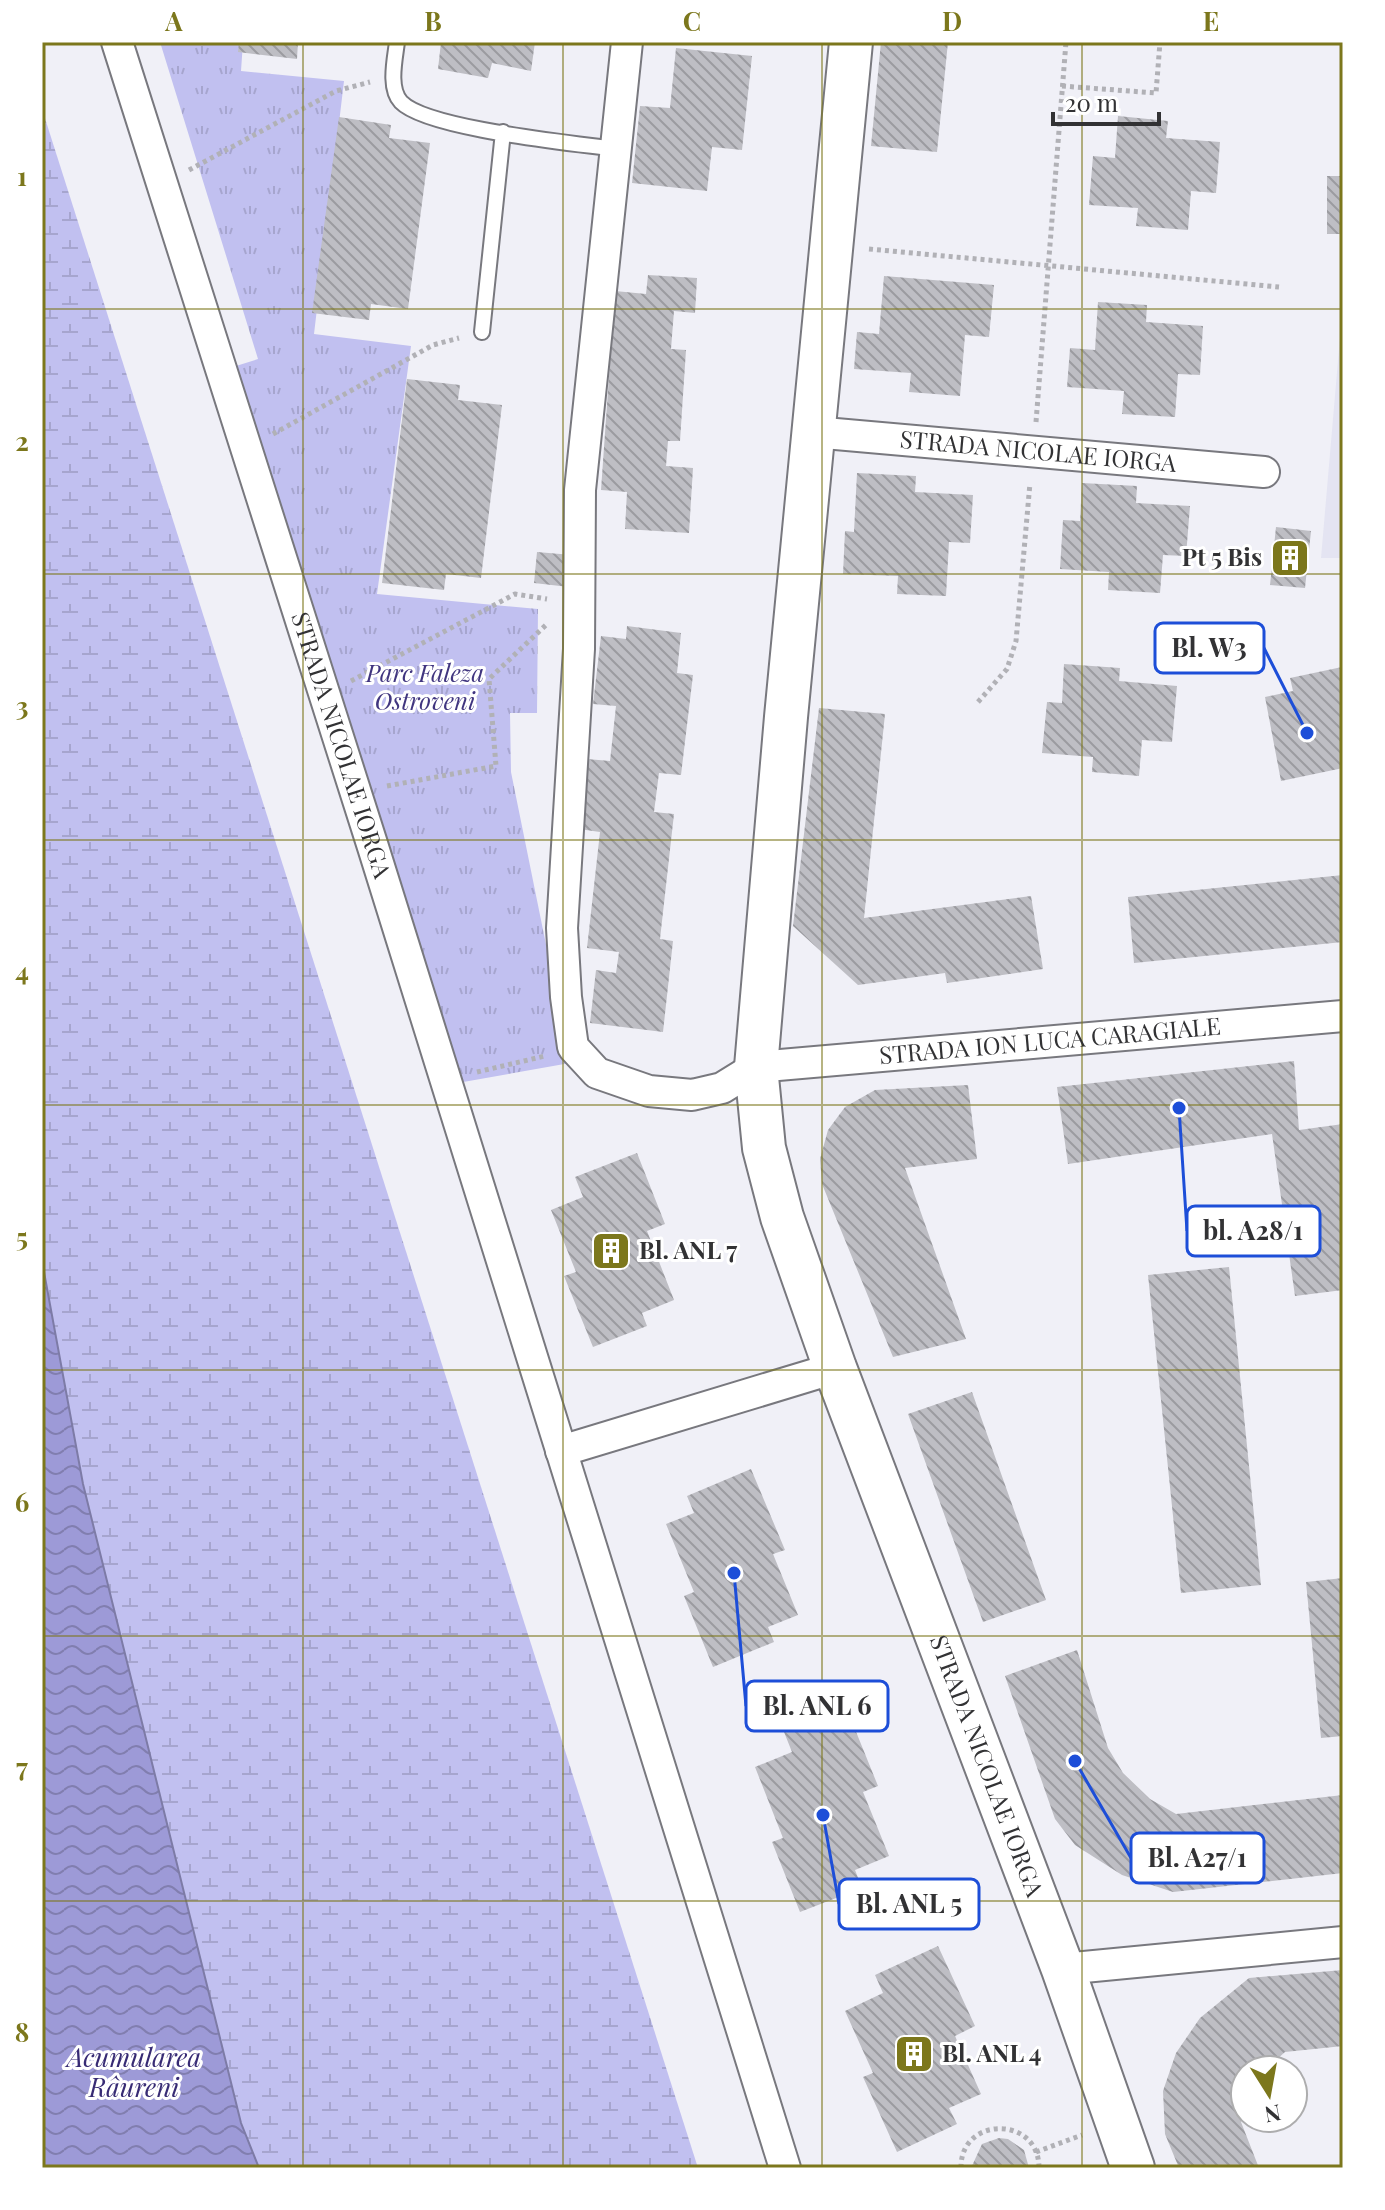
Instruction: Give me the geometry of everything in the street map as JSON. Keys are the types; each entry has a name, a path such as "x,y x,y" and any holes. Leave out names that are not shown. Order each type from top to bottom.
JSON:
{"street":[{"name":"STRADA NICOLAE IORGA","path":"117,42 356,791 785,2168"},
{"path":"627,42 569,615 562,928 573,1047 597,1073 649,1091 692,1095 722,1088 756,1067"},
{"name":"STRADA NICOLAE IORGA","path":"851,42 756,1067 764,1148 782,1217 835,1368 1063,1969 1133,2168"},
{"name":"STRADA NICOLAE IORGA","path":"813,432 1264,472"},
{"name":"STRADA ION LUCA CARAGIALE","path":"756,1067 1343,1016"},
{"path":"561,1451 835,1368"},
{"path":"1063,1969 1343,1942"}],"lane":[{"path":"397,42 393,75 399,100 418,114 503,132 616,149"},
{"path":"482,332 503,132"}],"path":[{"path":"978,702 1007,669 1016,641 1066,42"},
{"path":"1062,86 1156,93 1160,42"},
{"path":"176,176 336,91 393,75"},
{"path":"832,245 1049,268 1279,287"},
{"path":"248,448 433,345 482,332"},
{"path":"325,694 515,594 555,601 569,615 489,679 496,766 356,791"},
{"path":"445,1080 550,1055"},
{"path":"1036,2152 1116,2122"},
{"path":"961,2168 963,2151 971,2140 994,2127 1019,2132 1036,2152 1039,2168"}],"shaded area":[{"path":"1342,314 1343,558 1321,558"}],"green space":[{"name":"Parc Faleza Ostroveni","path":"160,42 243,42 241,71 344,81 314,334 411,346 377,594 538,609 537,713 510,713 511,772 570,1063 452,1084 236,366 258,359"},
{"path":"42,109 698,2168 259,2168 241,2123 83,1484 42,1261"}],"water":[{"name":"Acumularea Râureni","path":"42,1261 83,1484 241,2123 259,2168 42,2168"}],"building":[{"path":"239,42 298,42 297,59 238,52"},
{"path":"441,42 535,42 531,71 492,63 488,78 438,69"},
{"path":"881,42 948,42 937,152 871,146"},
{"path":"676,48 752,56 742,150 712,147 707,191 632,183 640,106 670,108"},
{"path":"1118,116 1168,121 1166,138 1220,142 1216,193 1191,191 1188,230 1136,226 1138,208 1089,205 1093,156 1115,158"},
{"path":"339,117 391,125 389,138 430,143 408,309 371,304 369,320 312,313"},
{"path":"1327,176 1343,176 1343,234 1327,234"},
{"path":"648,275 697,278 695,313 674,311 671,349 686,350 680,441 668,441 666,466 693,468 689,533 625,529 627,492 601,490 615,291 646,294"},
{"path":"884,276 994,285 989,337 965,335 960,396 909,392 911,373 854,369 857,332 879,334"},
{"path":"1098,302 1147,305 1146,322 1203,326 1200,375 1178,374 1175,417 1122,414 1124,391 1067,387 1070,348 1095,350"},
{"path":"407,379 460,385 458,400 502,405 481,578 446,574 444,590 382,583"},
{"path":"857,473 916,476 915,492 973,495 970,543 949,542 946,596 897,594 898,576 843,574 845,531 854,532"},
{"path":"1082,483 1137,486 1136,503 1190,506 1186,556 1163,555 1160,593 1108,590 1109,572 1060,569 1063,520 1080,521"},
{"name":"Pt 5 Bis","path":"1276,527 1311,531 1305,588 1270,585"},
{"path":"537,552 572,555 569,587 534,583"},
{"path":"627,626 681,633 677,673 693,675 681,775 659,773 654,812 674,814 660,939 673,941 663,1032 590,1023 596,970 616,973 619,952 587,948 600,832 579,829 587,759 610,761 616,706 593,704 601,636 626,639"},
{"path":"1064,664 1120,668 1119,681 1177,686 1172,742 1142,740 1139,776 1092,772 1093,757 1042,753 1047,702 1062,703"},
{"path":"1342,667 1343,768 1281,781 1265,697 1293,691 1290,678"},
{"path":"819,708 885,714 864,918 1031,896 1043,969 947,983 945,973 858,985 793,926"},
{"path":"1343,875 1343,942 1134,963 1128,897"},
{"path":"1294,1061 1299,1130 1343,1124 1343,1290 1295,1296 1272,1134 1068,1164 1057,1087"},
{"path":"968,1085 977,1159 905,1168 966,1339 893,1357 822,1184 820,1159 828,1130 845,1107 875,1090"},
{"name":"Bl. ANL 7","path":"637,1153 665,1224 647,1231 674,1300 642,1313 647,1326 593,1347 564,1276 576,1272 551,1210 583,1197 575,1177"},
{"path":"1229,1267 1261,1585 1181,1593 1148,1275"},
{"path":"972,1392 1046,1600 983,1622 908,1414"},
{"path":"751,1469 785,1550 773,1554 798,1615 768,1627 774,1642 713,1667 684,1596 694,1592 666,1524 694,1513 687,1496"},
{"path":"1343,1578 1343,1736 1321,1738 1306,1582"},
{"path":"1077,1650 1108,1748 1123,1773 1150,1799 1176,1814 1343,1795 1343,1873 1173,1892 1122,1875 1075,1845 1055,1819 1005,1676"},
{"path":"846,1707 878,1786 863,1792 889,1856 855,1870 862,1888 800,1912 772,1842 783,1838 755,1767 792,1752 784,1732"},
{"name":"Bl. ANL 4","path":"938,1946 975,2026 955,2036 981,2094 949,2108 957,2124 897,2152 863,2077 873,2073 845,2011 883,1993 875,1975"},
{"path":"1343,1970 1343,2046 1283,2054 1229,2054 1229,2134 1246,2134 1259,2168 1179,2168 1165,2134 1163,2091 1176,2053 1200,2018 1249,1978"},
{"path":"999,2138 1008,2139 1024,2150 1029,2168 971,2168 982,2144"}],"place":[{"name":"Pt 5 Bis","path":"1290,558"},
{"name":"Bl. W3","path":"1307,733"},
{"name":"bl. A28/1","path":"1179,1108"},
{"name":"Bl. ANL 7","path":"611,1251"},
{"name":"Bl. ANL 6","path":"734,1573"},
{"name":"Bl. A27/1","path":"1075,1761"},
{"name":"Bl. ANL 5","path":"823,1815"},
{"name":"Bl. ANL 4","path":"914,2054"}]}
